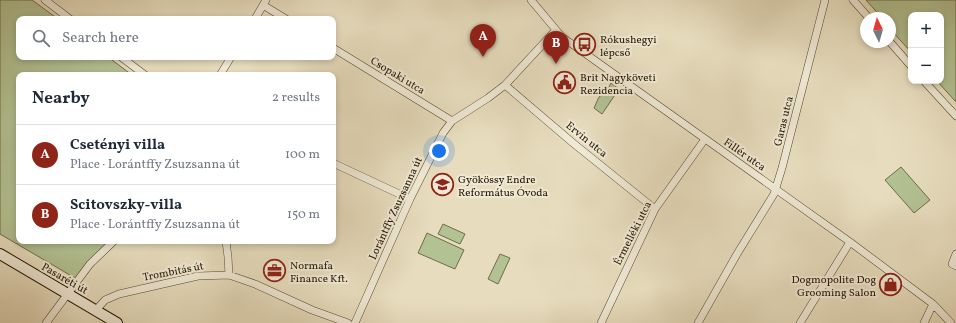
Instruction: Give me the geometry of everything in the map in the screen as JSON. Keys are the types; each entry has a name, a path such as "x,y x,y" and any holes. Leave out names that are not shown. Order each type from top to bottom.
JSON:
{"street":[{"path":"45,0 66,16"},
{"name":"Fillér utca","path":"531,0 555,31 562,37 850,242 933,304 951,323"},
{"name":"Garas utca","path":"698,323 776,189 825,0"},
{"path":"853,0 864,12"},
{"path":"256,16 265,3 282,16"},
{"name":"Lorántffy Zsuzsanna út","path":"354,323 410,199 443,133 452,121 488,98 505,84 555,31"},
{"path":"895,48 908,63"},
{"name":"Csopaki utca","path":"336,50 452,121"},
{"path":"125,60 140,72"},
{"path":"222,72 229,60"},
{"name":"Ervin utca","path":"505,84 574,143 655,208"},
{"path":"927,84 956,116"},
{"name":"Érmelléki utca","path":"600,323 655,208 705,139"},
{"path":"336,164 410,199"},
{"path":"800,323 850,242"},
{"path":"46,323 90,264 111,244"},
{"path":"226,244 229,275"},
{"name":"Pasaréti út","path":"0,254 117,323"},
{"path":"954,265 956,254"},
{"name":"Trombitás út","path":"96,310 105,300 119,294 198,276 229,275 255,284 312,310 348,323"},
{"path":"924,323 933,304"}],"green space":[{"path":"0,0 32,0 54,16 16,16 16,60 112,60 128,72 16,72 16,243 0,234"},
{"path":"866,0 956,0 956,102 940,84 944,84 944,12 908,12 908,49 896,36 896,12 877,12"},
{"path":"611,83 619,89 602,114 594,108 599,97 607,91"},
{"path":"901,167 930,200 914,213 885,180"},
{"path":"443,224 465,234 460,244 438,234"},
{"path":"427,233 464,250 455,269 418,253"},
{"path":"17,244 107,244 75,278"},
{"path":"500,254 510,258 498,284 488,279"}],"place":[{"name":"Rókushegyi lépcső","path":"584,45"},
{"name":"Csetényi villa","path":"483,57"},
{"name":"Scitovszky-villa","path":"556,64"},
{"name":"Brit Nagyköveti Rezidencia","path":"565,83"},
{"name":"Gyökössy Endre Református Óvoda","path":"442,185"},
{"name":"Normafa Finance Kft.","path":"274,271"},
{"name":"Dogmopolite Dog Grooming Salon","path":"891,285"}]}
